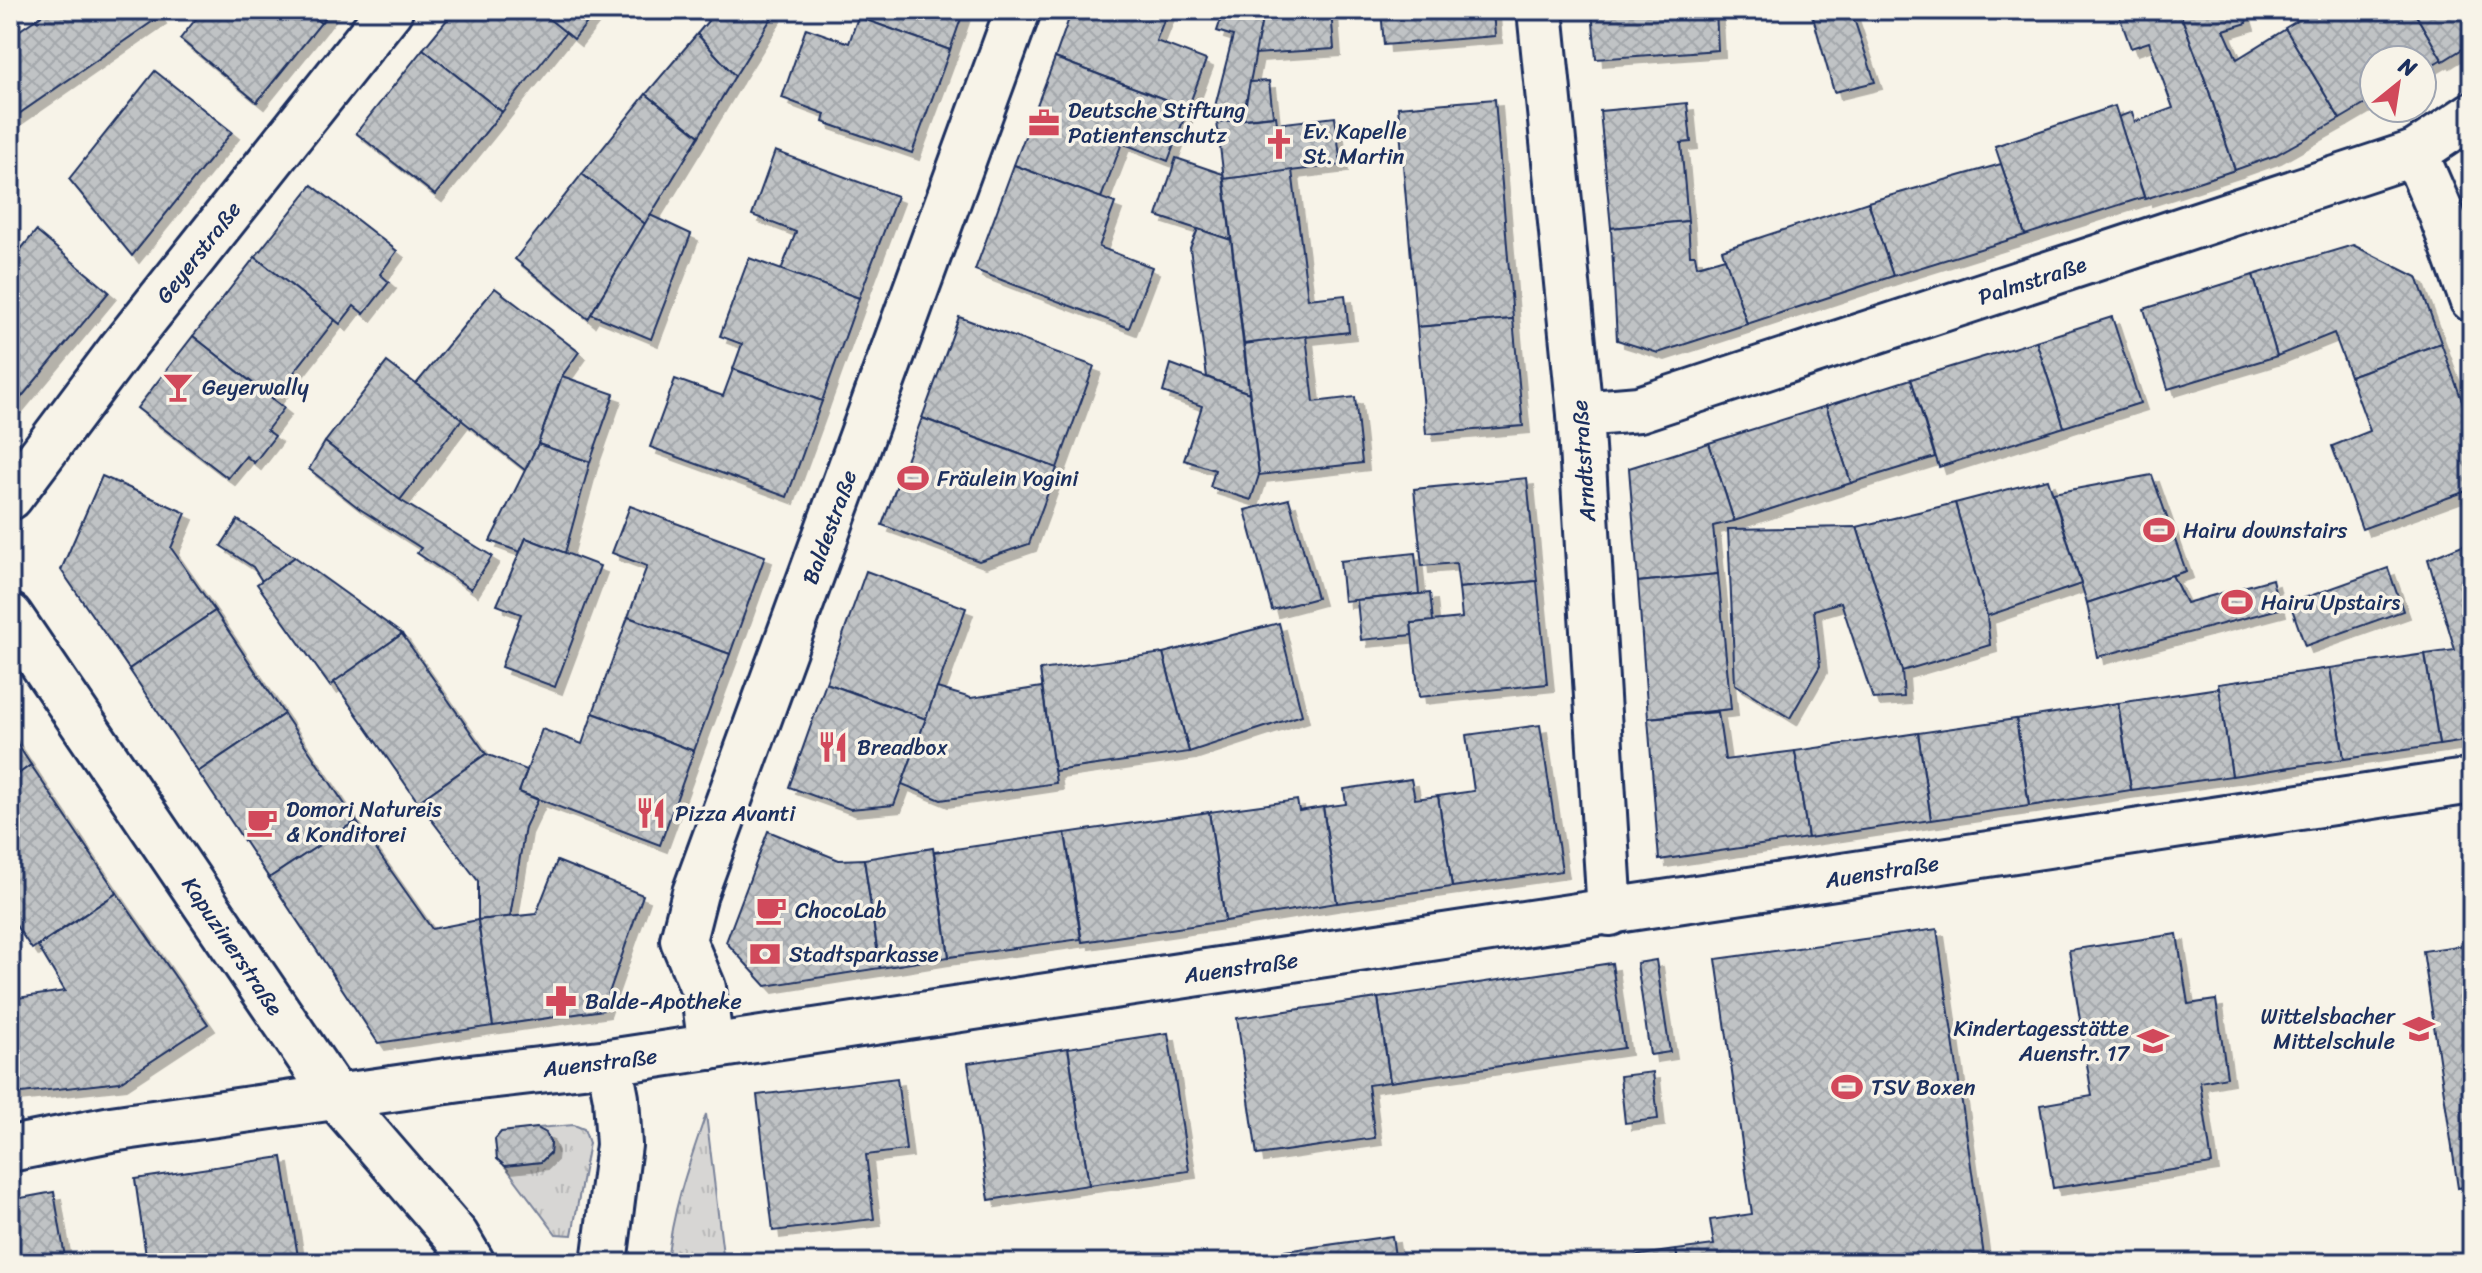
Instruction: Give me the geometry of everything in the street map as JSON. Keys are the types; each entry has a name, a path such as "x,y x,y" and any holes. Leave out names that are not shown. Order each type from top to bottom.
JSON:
{"street":[{"name":"Geyerstraße","path":"10,497 121,349 390,10"},
{"name":"Baldestraße","path":"711,1047 703,988 683,940 695,893 1018,10"},
{"name":"Arndtstraße","path":"1540,10 1580,414 1610,913"},
{"name":"Palmstraße","path":"1580,414 1639,409 2415,153 2472,115"},
{"path":"2415,153 2472,299"},
{"name":"Kapuzinerstraße","path":"10,616 336,1097 456,1236 472,1263"},
{"name":"Auenstraße","path":"10,1149 111,1129 711,1047 2472,781"},
{"path":"604,1263 619,1145 616,1098 609,1062"}],"green space":[{"path":"706,1114 724,1263 667,1263 677,1206"},
{"path":"574,1125 584,1129 589,1143 572,1235 556,1234 505,1166 541,1162 550,1154 551,1144 537,1128"}],"building":[{"path":"49,10 154,10 159,17 10,120 10,37"},
{"path":"203,10 305,10 321,23 257,102 180,39"},
{"path":"305,10 331,10 321,23"},
{"path":"455,10 538,10 566,32 502,112 423,49"},
{"path":"538,10 597,10 574,39"},
{"path":"698,10 767,10 774,14 735,76 697,34 708,21"},
{"path":"861,10 964,10 950,50 858,17"},
{"path":"1072,10 1168,10 1156,41 1206,60 1188,108 1055,58"},
{"path":"1224,10 1264,10 1243,119 1217,122 1212,118 1233,36 1217,31"},
{"path":"1264,10 1331,10 1334,49 1255,54"},
{"path":"1381,10 1493,10 1495,36 1384,45"},
{"path":"1592,10 1716,10 1718,50 1596,59"},
{"path":"1811,10 1851,10 1875,82 1834,92"},
{"path":"2117,10 2179,10 2235,170 2145,199 2118,117 2132,112 2135,122 2173,108 2149,42 2131,48"},
{"path":"2179,10 2243,10 2247,23 2224,30 2237,59 2286,29 2340,119 2274,156 2235,170"},
{"path":"2297,10 2413,10 2433,44 2358,44 2358,108 2340,119 2285,28 2302,18"},
{"path":"2413,10 2472,10 2472,43 2443,61 2438,44 2433,44"},
{"path":"858,17 950,50 912,153 823,122 825,114 782,98 806,28 849,43"},
{"path":"697,34 735,76 699,136 646,94"},
{"path":"423,49 502,112 435,195 356,133"},
{"path":"1055,58 1188,108 1168,161 1122,143 1101,198 1014,165"},
{"path":"155,71 232,132 132,256 69,179"},
{"path":"1269,81 1273,116 1243,119 1250,82"},
{"path":"646,94 699,136 645,224 582,174"},
{"path":"1495,99 1513,319 1417,327 1398,107"},
{"path":"1687,103 1691,142 1681,143 1688,221 1611,228 1600,111"},
{"path":"2115,106 2144,197 2025,235 1995,146"},
{"name":"Ev. Kapelle St. Martin","path":"1276,116 1277,124 1335,117 1341,165 1224,179 1217,122"},
{"path":"775,151 897,196 859,298 781,270 796,232 752,215"},
{"path":"1176,158 1223,174 1231,240 1157,216"},
{"path":"2001,164 2025,235 1893,276 1868,202"},
{"path":"1014,165 1115,203 1099,247 1152,267 1129,328 975,270"},
{"path":"1292,170 1308,299 1345,295 1349,332 1244,344 1224,179"},
{"path":"582,174 645,224 588,319 515,259"},
{"path":"312,185 397,251 380,274 389,282 364,314 354,306 340,324 255,257"},
{"path":"1868,202 1893,276 1747,324 1722,250"},
{"path":"650,215 691,234 651,339 591,314"},
{"path":"1688,221 1690,255 1695,255 1697,266 1725,258 1747,324 1658,353 1617,340 1611,228"},
{"path":"1198,229 1231,240 1249,393 1207,377 1190,248"},
{"path":"36,231 109,292 10,411 10,262"},
{"path":"2353,245 2417,277 2441,343 2350,376 2334,333 2277,356 2253,275"},
{"path":"255,257 335,320 273,399 193,336"},
{"path":"749,258 859,298 822,401 733,369 742,344 720,336"},
{"path":"2253,275 2277,356 2168,389 2144,309"},
{"path":"495,288 579,352 562,376 526,471 416,384"},
{"path":"959,317 1094,366 1057,468 922,418"},
{"path":"2112,317 2140,403 2064,427 2036,341"},
{"path":"1513,319 1523,426 1426,434 1417,327"},
{"path":"193,336 284,408 267,430 275,436 254,463 246,456 228,478 137,408"},
{"path":"1306,336 1314,402 1355,397 1362,463 1259,475 1244,344"},
{"path":"2036,341 2064,427 1939,467 1911,379"},
{"path":"2441,343 2472,428 2472,489 2362,529 2332,446 2370,431 2350,376"},
{"path":"387,362 462,419 400,500 325,442"},
{"path":"1171,364 1249,393 1259,475 1251,500 1210,487 1215,470 1184,460 1202,406 1163,392"},
{"path":"733,369 822,401 787,497 650,447 675,379 723,396"},
{"path":"562,376 614,394 590,462 538,444"},
{"path":"1911,379 1935,457 1851,483 1826,406"},
{"path":"1826,406 1851,483 1734,521 1709,443"},
{"path":"922,418 1057,468 1029,544 979,561 882,525"},
{"path":"325,442 400,500 492,556 471,589 417,553 421,548 360,509 309,469"},
{"path":"1709,443 1734,521 1713,526 1718,574 1638,582 1629,468"},
{"path":"538,444 590,462 565,553 526,538 520,552 490,541"},
{"path":"2152,475 2186,571 2087,603 2053,493"},
{"path":"102,476 186,513 171,548 215,611 129,669 61,570"},
{"path":"1527,478 1537,581 1459,588 1456,563 1422,566 1414,489"},
{"path":"2048,479 2081,584 1987,616 1955,503"},
{"path":"1289,499 1317,598 1272,610 1245,510"},
{"path":"1955,503 1987,616 1990,645 1902,671 1857,527"},
{"path":"630,506 765,556 730,654 628,617 647,566 612,553"},
{"path":"238,520 295,557 262,581 253,567 221,546"},
{"path":"1857,527 1902,671 1904,697 1873,699 1841,602 1814,610 1820,666 1790,718 1735,684 1728,529"},
{"path":"526,538 600,566 555,687 501,667 521,614 497,605"},
{"path":"2472,541 2472,740 2439,745 2425,654 2455,650 2428,559"},
{"path":"1415,553 1419,594 1344,601 1340,561"},
{"path":"295,557 402,634 330,686 257,584"},
{"path":"2388,568 2403,611 2305,646 2290,603"},
{"path":"866,571 966,608 926,719 826,683"},
{"path":"1718,574 1731,709 1648,718 1638,582"},
{"path":"2172,575 2186,603 2272,579 2279,609 2097,657 2087,603"},
{"path":"1537,581 1547,684 1419,697 1411,623 1462,618 1459,588"},
{"path":"1430,593 1433,621 1411,623 1412,635 1361,640 1357,600"},
{"path":"215,611 284,714 198,772 129,669"},
{"path":"628,617 730,654 694,751 593,713"},
{"path":"1279,623 1302,715 1189,752 1163,653"},
{"path":"402,634 486,754 418,802 334,682"},
{"path":"1163,653 1189,752 1054,771 1040,670"},
{"path":"2425,654 2439,745 2344,759 2330,668"},
{"path":"2330,668 2344,759 2232,776 2218,684"},
{"path":"826,683 926,719 894,805 850,809 789,787"},
{"path":"1042,687 1056,783 941,800 902,784 937,688 971,698"},
{"path":"2219,688 2232,776 2131,790 2118,703"},
{"path":"2118,703 2131,790 2029,806 2016,719"},
{"path":"1718,712 1725,760 1795,751 1808,838 1659,860 1648,718"},
{"path":"593,713 694,751 660,845 519,792 542,729 582,744"},
{"path":"284,714 356,821 269,878 198,772"},
{"path":"2016,719 2029,806 1931,820 1918,733"},
{"path":"1540,725 1562,871 1452,887 1438,796 1474,791 1466,735"},
{"path":"10,733 31,765 10,780"},
{"path":"1918,733 1931,820 1808,838 1795,751"},
{"path":"486,754 527,770 519,792 538,800 525,827 510,917 478,920 478,881 418,802"},
{"path":"31,765 117,893 32,949 10,917 10,780"},
{"path":"1411,779 1415,799 1438,796 1452,887 1337,903 1323,807 1346,804 1344,789"},
{"path":"1297,800 1299,811 1323,807 1337,903 1225,921 1209,812"},
{"path":"1209,812 1225,921 1082,942 1065,833"},
{"path":"356,821 432,929 478,920 493,1026 378,1043 269,878"},
{"path":"768,831 839,860 864,859 880,968 766,986 726,942"},
{"path":"1065,833 1081,939 949,957 934,852"},
{"path":"933,848 949,957 880,968 864,859"},
{"path":"557,861 643,895 603,1010 493,1026 478,920 536,914"},
{"path":"117,893 208,1024 120,1082 13,1094 10,999 65,991 38,946"},
{"name":"TSV Boxen","path":"1937,929 1985,1263 1678,1263 1676,1250 1714,1245 1710,1220 1752,1214 1716,959"},
{"name":"Kindertagesstätte Auenstr. 17","path":"2177,934 2188,1004 2216,1000 2227,1077 2200,1082 2212,1164 2053,1188 2040,1105 2092,1096 2069,950"},
{"path":"2472,944 2472,1186 2458,1188 2423,951"},
{"path":"1656,960 1670,1052 1650,1055 1637,963"},
{"path":"1612,963 1624,1048 1390,1082 1378,998"},
{"path":"1378,998 1390,1082 1368,1085 1375,1138 1257,1155 1237,1018"},
{"path":"1168,1033 1189,1171 1089,1185 1068,1048"},
{"path":"1068,1048 1089,1185 989,1200 968,1063"},
{"path":"1653,1072 1658,1119 1625,1123 1620,1076"},
{"path":"897,1078 906,1150 866,1155 874,1219 773,1231 757,1095"},
{"path":"537,1128 546,1133 551,1144 550,1153 541,1162 505,1166 497,1159 495,1139 501,1132"},
{"path":"282,1157 299,1263 147,1263 135,1179"},
{"path":"54,1192 66,1263 10,1263 10,1200"},
{"path":"1392,1236 1396,1263 1250,1263 1249,1256"},
{"path":"1676,1250 1678,1263 1585,1263"}],"place":[{"name":"Deutsche Stiftung Patientenschutz","path":"1044,123"},
{"name":"Ev. Kapelle St. Martin","path":"1279,144"},
{"name":"Geyerwally","path":"178,387"},
{"name":"Fräulein Yogini","path":"913,478"},
{"name":"Hairu downstairs","path":"2159,530"},
{"name":"Hairu Upstairs","path":"2237,602"},
{"name":"Breadbox","path":"833,747"},
{"name":"Pizza Avanti","path":"651,813"},
{"name":"Domori Natureis & Konditorei","path":"262,822"},
{"name":"ChocoLab","path":"771,910"},
{"name":"Stadtsparkasse","path":"765,954"},
{"name":"Balde-Apotheke","path":"561,1001"},
{"name":"Wittelsbacher Mittelschule","path":"2419,1029"},
{"name":"Kindertagesstätte Auenstr. 17","path":"2153,1041"},
{"name":"TSV Boxen","path":"1847,1087"}]}
